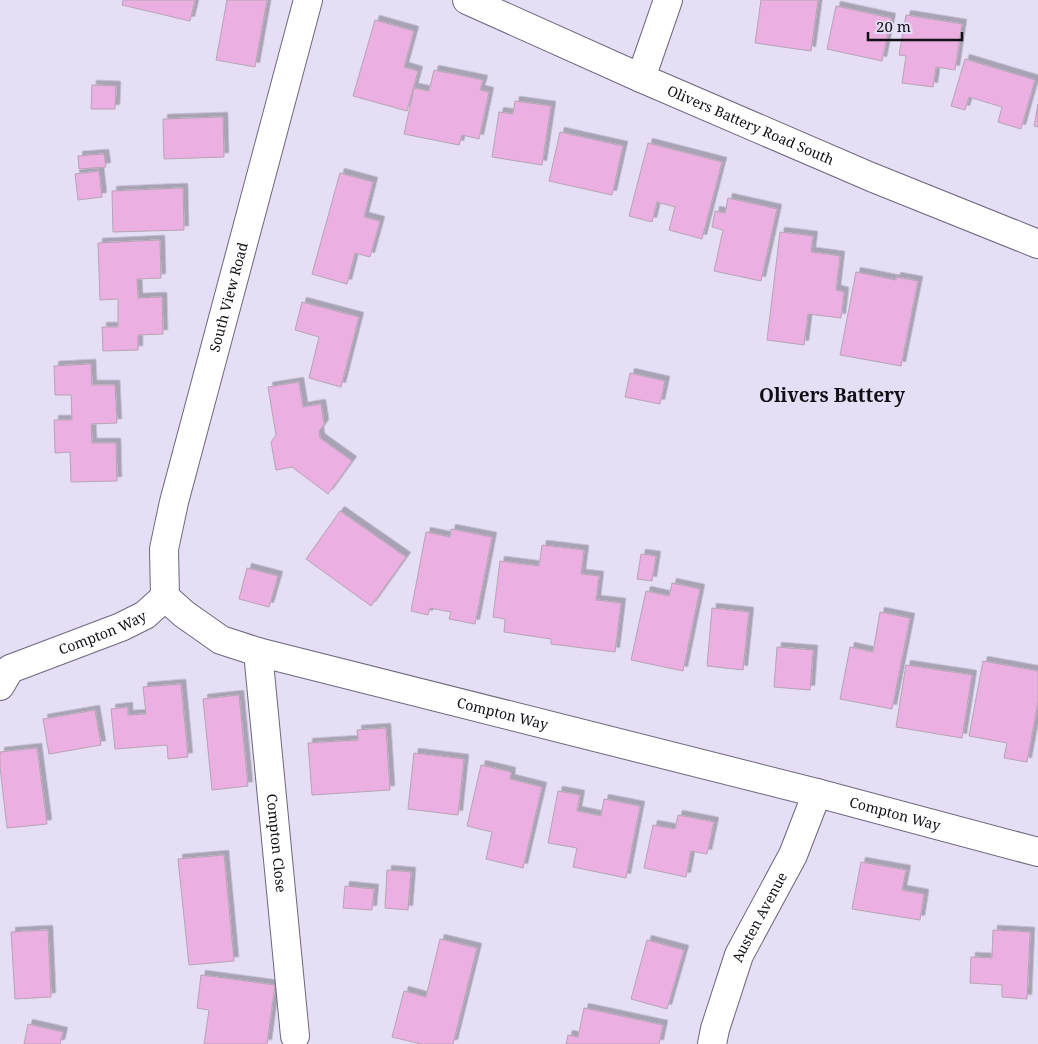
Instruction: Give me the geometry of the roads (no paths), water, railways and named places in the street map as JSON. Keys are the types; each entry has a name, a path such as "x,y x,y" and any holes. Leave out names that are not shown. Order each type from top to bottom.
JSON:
{"street":[{"name":"South View Road","path":"165,597 164,549 174,502 308,0"},
{"name":"Olivers Battery Road South","path":"467,0 641,78 871,177 1038,244"},
{"path":"641,78 668,0"},
{"name":"Compton Way","path":"0,686 10,669 121,627 145,615 165,597 184,614 221,640 258,652 817,793 1038,852"},
{"name":"Compton Close","path":"258,652 294,1036"},
{"name":"Austen Avenue","path":"712,1044 739,955 794,855 817,793"}],"district":[{"name":"Olivers Battery","path":"832,395"}]}
